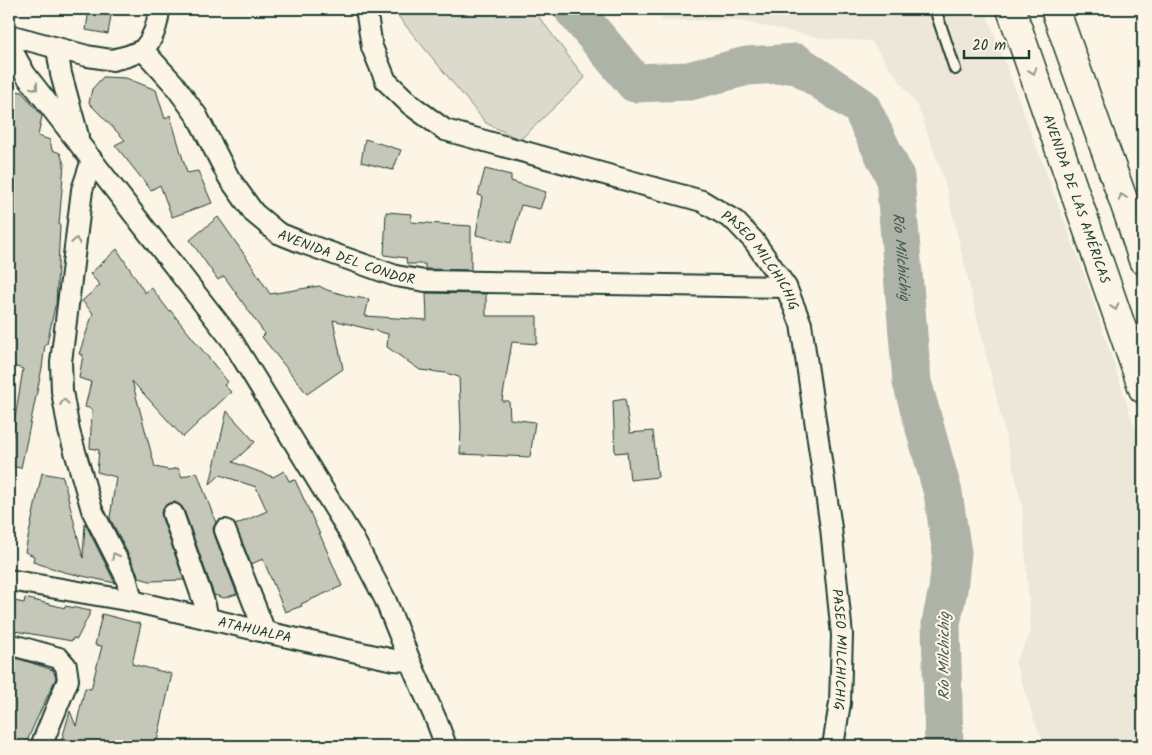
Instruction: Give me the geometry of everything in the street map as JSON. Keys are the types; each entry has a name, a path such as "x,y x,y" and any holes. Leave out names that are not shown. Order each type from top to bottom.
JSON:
{"main road":[{"name":"AVENIDA DE LAS AMÉRICAS","path":"1011,9 1143,389"},
{"path":"1055,9 1143,260"}],"street":[{"path":"9,35 87,56 112,60 143,50 149,44 155,29 159,9"},
{"name":"PASEO MILCHICHIG","path":"366,9 372,47 386,80 411,105 445,130 702,201 735,221 754,241 786,287 801,324 831,528 842,635 840,703 833,746"},
{"path":"9,45 25,74 231,339 354,540 385,598 446,746"},
{"path":"57,48 61,74 86,152 61,362 62,391 69,431 92,510 126,577 132,601"},
{"name":"AVENIDA DEL CONDOR","path":"143,50 198,116 229,178 254,213 278,233 303,243 396,276 425,281 786,287"},
{"path":"173,514 208,619"},
{"path":"225,530 265,632"},
{"path":"9,572 18,582"},
{"name":"ATAHUALPA","path":"18,582 132,601 394,660 410,661"},
{"path":"9,644 59,658 66,666 68,680 41,746"}],"lane":[{"path":"935,9 955,69"}],"shaded area":[{"path":"392,9 533,9 585,78 520,140 486,123"},
{"path":"655,9 985,9 1084,274 1143,452 1143,746 1046,746 1036,725 1015,662 1031,633 1022,505 944,179 918,107 871,41 826,39 734,20 663,21"}],"building":[{"path":"89,9 112,9 108,34 86,30"},
{"path":"103,77 126,78 156,90 165,119 170,115 187,173 198,171 212,203 172,217 160,185 151,190 115,145 125,140 89,103 92,89"},
{"path":"9,90 22,92 42,116 38,136 50,140 52,150 60,153 64,164 59,225 56,306 47,344 45,344 42,368 21,468 9,466 9,455 23,369 9,365 9,227 13,192 9,190"},
{"path":"365,139 401,150 393,170 361,162"},
{"path":"485,169 511,175 511,181 546,192 540,209 521,205 511,243 476,235 482,196 478,195"},
{"path":"386,212 412,214 411,222 471,226 471,270 425,269 425,264 407,264 406,258 384,255"},
{"path":"218,217 270,294 319,286 352,297 369,299 365,316 427,320 426,293 486,294 486,316 537,316 537,344 512,342 502,401 509,401 510,419 535,422 530,457 460,454 459,377 446,373 420,370 387,347 388,334 333,320 343,369 307,394 262,337 265,334 224,276 218,280 190,240"},
{"path":"117,249 145,293 151,287 228,382 224,385 231,392 183,437 132,381 155,467 169,470 178,468 182,477 197,472 216,523 213,528 214,534 237,594 224,598 214,595 184,510 175,502 169,503 161,512 184,580 150,581 139,578 110,518 116,477 97,472 99,450 90,448 92,409 85,407 91,382 79,378 83,355 79,354 93,313 82,301 100,285 90,274"},
{"path":"625,399 630,433 653,431 658,477 630,480 627,452 615,453 613,401"},
{"path":"227,411 255,442 233,462 273,477 284,471 289,481 295,480 342,586 301,604 302,606 285,612 263,559 251,564 235,525 267,511 256,487 220,475 210,484"},
{"path":"42,473 63,477 83,558 85,523 115,583 64,572 33,562 34,556 25,552"},
{"path":"25,598 65,608 65,606 91,611 77,639 73,638 72,641 9,630 9,600 24,603"},
{"path":"102,614 141,624 132,664 172,674 156,746 60,746 70,711 76,726 85,688 91,689 102,646 95,645"},
{"path":"9,656 53,670 56,678 25,746 9,746"}],"waterway":[{"name":"Río Milchichig","path":"573,9 635,83 689,81 747,66 796,63 861,107 895,177 912,382 943,493 952,553 948,590 941,623 944,746"}]}
